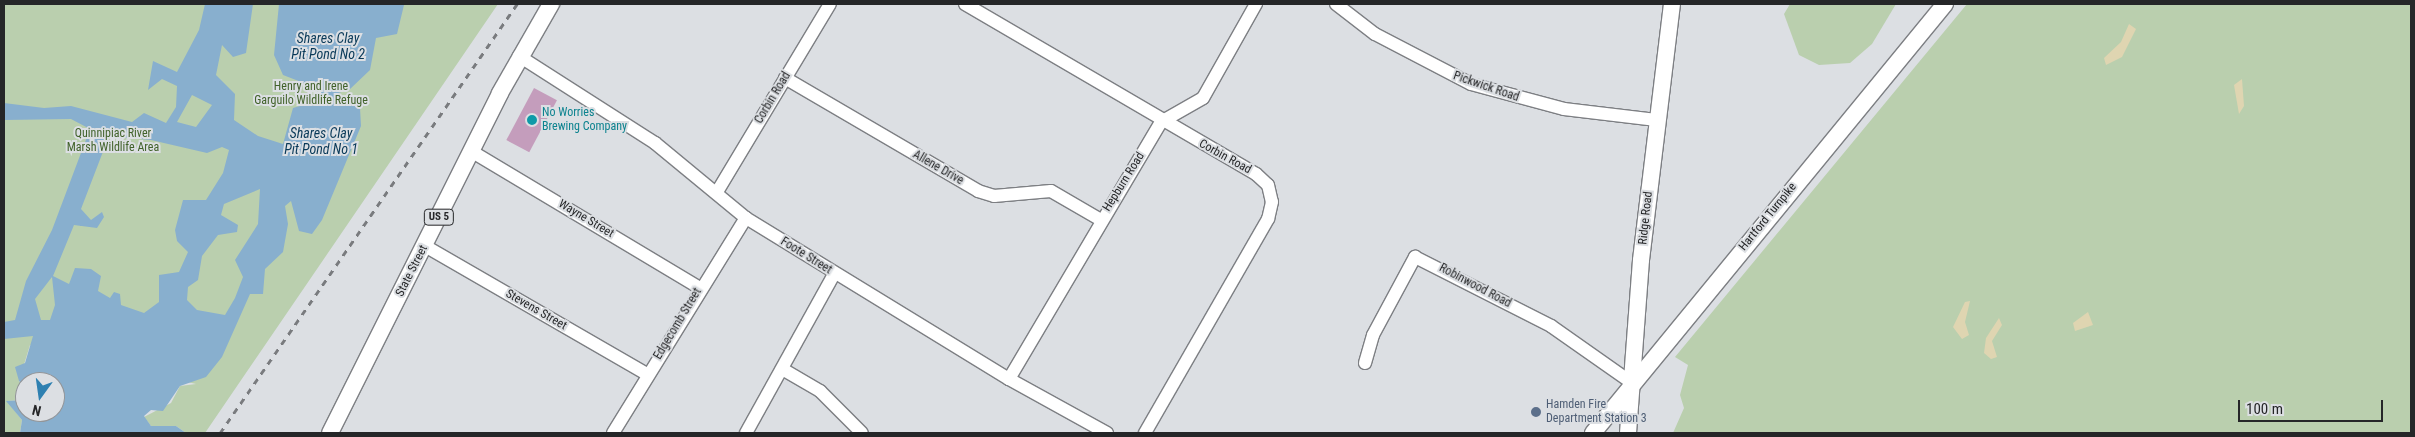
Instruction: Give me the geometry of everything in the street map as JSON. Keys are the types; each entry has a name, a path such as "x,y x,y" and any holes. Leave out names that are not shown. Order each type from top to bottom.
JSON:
{"main road":[{"name":"State Street","path":"330,433 519,56 551,4"},
{"name":"Ridge Road","path":"1628,433 1656,120 1672,4"},
{"name":"Hartford Turnpike","path":"1593,433 1632,383 1945,4"}],"street":[{"name":"Corbin Road","path":"717,192 830,4"},
{"name":"Corbin Road","path":"964,4 1161,122 1256,174 1268,186 1272,202 1268,219 1146,433"},
{"name":"Hepburn Road","path":"1009,379 1101,220 1161,122 1204,98 1256,4"},
{"name":"Pickwick Road","path":"1336,4 1375,34 1471,84 1564,109 1656,120"},
{"name":"Foote Street","path":"519,56 655,143 717,192 746,218 834,274 1009,379 1107,433"},
{"name":"Allene Drive","path":"785,78 978,191 994,196 1051,191 1101,220"},
{"name":"Wayne Street","path":"471,151 700,288"},
{"name":"Edgecomb Street","path":"613,433 700,288 746,218"},
{"name":"Stevens Street","path":"425,246 648,374"},
{"name":"Robinwood Road","path":"1365,363 1373,335 1415,257 1551,326 1632,383"},
{"path":"746,433 784,370 834,274"},
{"path":"784,370 820,391 862,433"}],"green space":[{"path":"4,4 498,4 205,433 186,433 176,426 151,426 144,417 171,403 180,386 196,384 30,345 22,372 15,372 15,401 7,401 15,411 15,422 22,422 20,433 4,433"},
{"path":"1790,4 1896,4 1872,44 1850,63 1819,65 1799,55 1784,14"},
{"path":"1967,4 2411,4 2411,433 1673,433 1684,408 1680,395 1688,365 1675,357"}],"sand":[{"path":"2129,24 2136,29 2122,57 2106,65 2104,58 2121,42"},
{"path":"2242,79 2244,106 2239,114 2234,85"},
{"path":"1970,301 1965,322 1969,335 1962,339 1953,327 1965,302"},
{"path":"2088,312 2093,325 2075,331 2073,323"},
{"path":"1999,318 2002,325 1992,341 1997,357 1991,359 1984,353 1986,338"}],"water":[{"path":"205,4 253,4 246,53 233,57 222,45 216,75 235,94 234,120 258,136 283,144 293,108 307,104 322,90 283,75 274,55 279,4 404,5 397,34 376,38 370,70 349,90 338,93 360,108 361,126 322,220 312,234 299,231 291,201 285,206 288,224 283,252 265,269 263,294 250,294 222,357 206,377 180,386 163,411 151,410 144,416 151,426 176,426 186,433 20,433 22,422 65,422 65,372 16,372 15,367 25,363 33,336 4,339 4,322 15,320 26,281 52,230 90,129 71,119 4,120 4,103 44,108 71,106 132,122 144,113 166,123 176,107 177,86 162,79 148,90 153,61 177,72 199,30","holes":["192,95 212,105 196,127 177,122","109,136 151,140 207,153 222,147 229,150 223,173 206,200 183,200 175,230 177,241 188,252 179,272 159,275 159,302 144,313 121,305 120,294 114,292 110,298 98,291 101,276 91,269 75,268 69,284 53,276 74,225 97,228 104,217 102,212 91,220 81,209","260,189 258,224 235,260 243,277 235,298 225,315 197,310 187,300 188,287 198,280 202,256 218,235 237,232 238,225 221,215 224,204","52,277 55,305 50,320 41,320 35,299"]},
{"path":"6,401 15,401 15,412"}],"building":[{"name":"No Worries Brewing Company","path":"534,88 557,100 529,152 506,140"}],"railway":[{"path":"220,433 517,4"}],"place":[{"name":"No Worries Brewing Company","path":"532,120"},
{"name":"Hamden Fire Department Station 3","path":"1536,412"}],"water label":[{"name":"Shares Clay Pit Pond No 2","path":"328,46"},
{"name":"Shares Clay Pit Pond No 1","path":"321,142"}],"park label":[{"name":"Henry and Irene Garguilo Wildlife Refuge","path":"311,94"},
{"name":"Quinnipiac River Marsh Wildlife Area","path":"113,141"}]}
